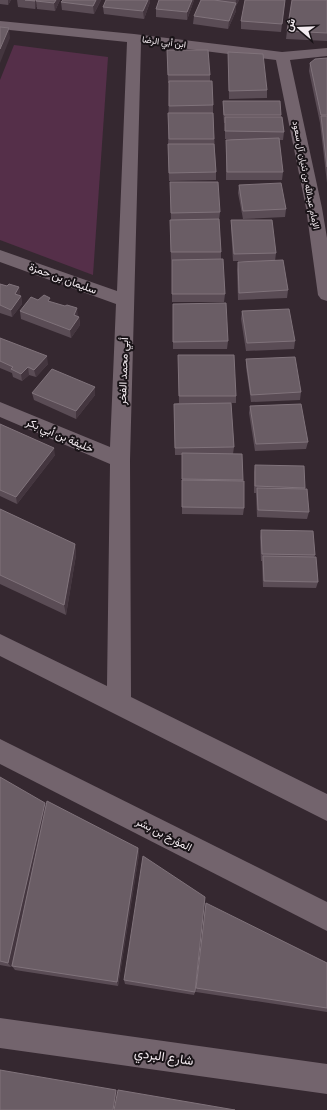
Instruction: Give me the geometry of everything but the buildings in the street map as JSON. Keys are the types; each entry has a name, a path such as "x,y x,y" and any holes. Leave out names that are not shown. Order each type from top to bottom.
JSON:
{"street":[{"name":"ابن أبي الرضا","path":"0,25 134,38 282,56 327,52"},
{"name":"أبي محمد الفخر","path":"119,704 120,460 134,38"},
{"name":"الإمام عبدالله بن ثنيان آل سعود","path":"282,56 321,208 327,296"},
{"name":"سليمان بن حمزة","path":"0,256 126,301"},
{"name":"خليفة بن أبي بكر","path":"0,409 120,460"},
{"path":"0,644 327,808"},
{"name":"المؤرخ بن بشر","path":"0,751 327,917"},
{"name":"شارع البردي","path":"0,1033 327,1079"}],"shaded area":[{"path":"14,45 108,57 93,275 0,240 0,80"}]}
